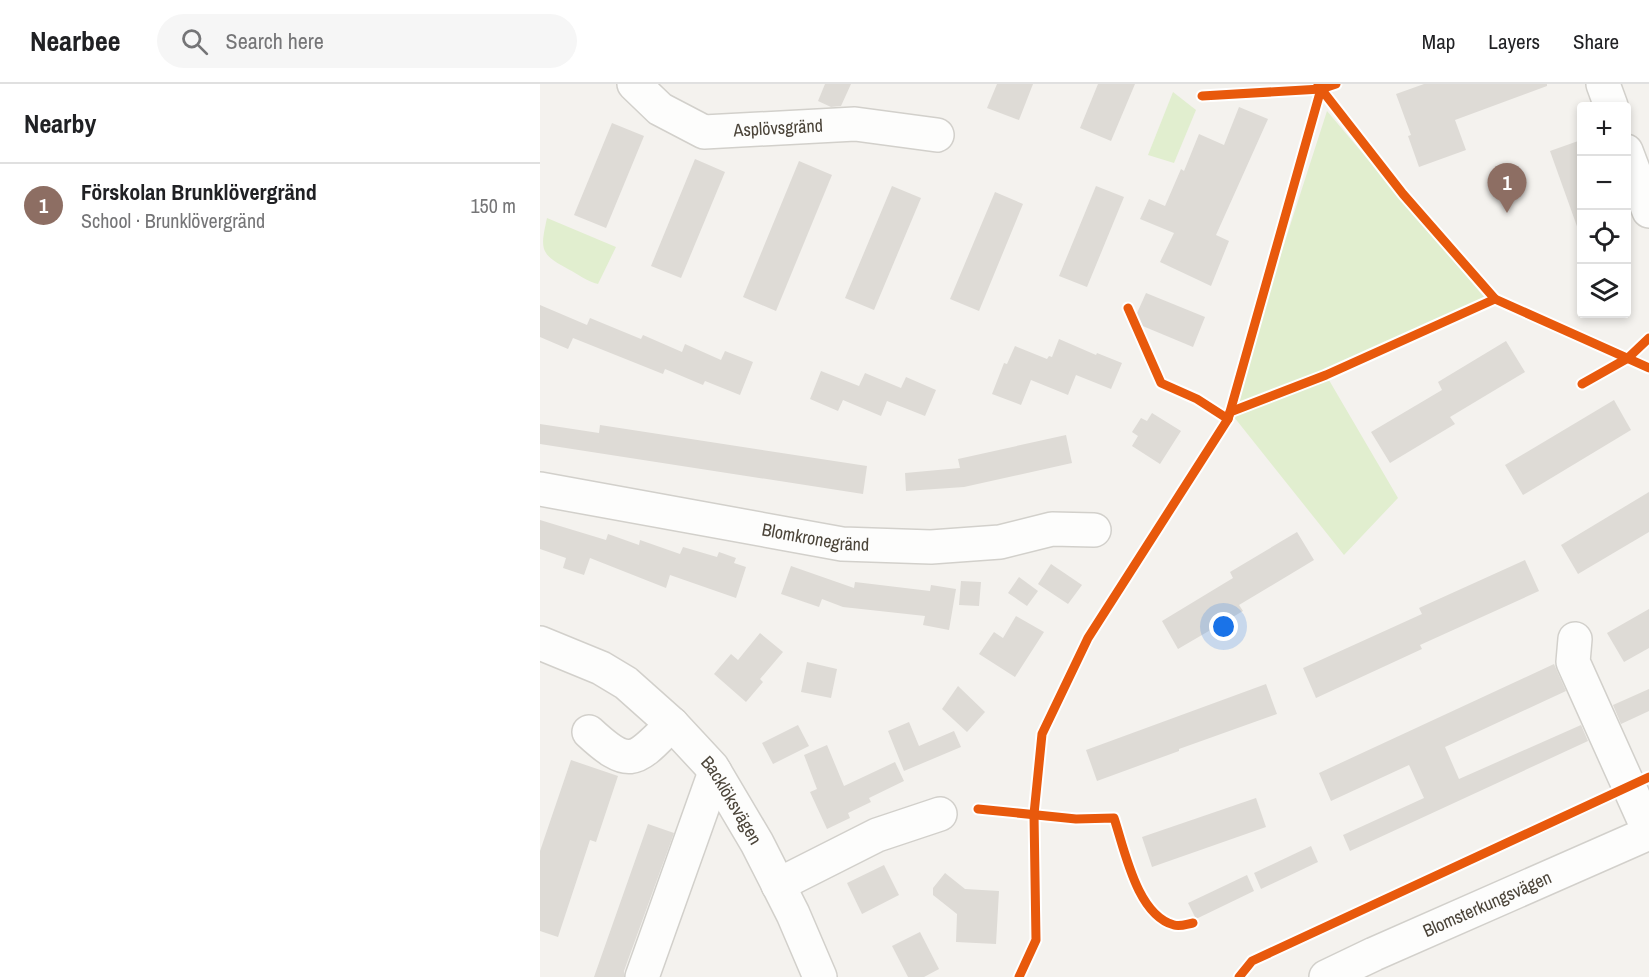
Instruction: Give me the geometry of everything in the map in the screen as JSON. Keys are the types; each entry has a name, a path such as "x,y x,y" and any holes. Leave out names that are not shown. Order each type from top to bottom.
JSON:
{"street":[{"name":"Asplövsgränd","path":"634,84 660,109 704,132 855,124 937,135"},
{"path":"1603,84 1610,102"},
{"path":"1628,156 1649,211"},
{"name":"Blomkronegränd","path":"540,489 842,544 931,547 1000,542 1052,529 1095,531"},
{"name":"Blomsterkungsvägen","path":"1326,977 1649,832 1573,662 1575,639"},
{"name":"Backlöksvägen","path":"540,643 601,668 626,683 672,724 715,772 757,843 793,914 820,977"},
{"path":"589,732 611,752 622,757 634,758 646,750 672,724"},
{"path":"642,977 715,772"},
{"path":"778,885 877,836 940,814"}],"green space":[{"path":"1173,92 1196,110 1174,163 1148,155"},
{"path":"1327,111 1484,297 1326,375 1398,498 1344,555 1230,412"},
{"path":"547,218 616,247 598,284 587,280 547,255 544,250 543,237"}],"building":[{"path":"825,84 851,84 841,106 831,107 818,101"},
{"path":"997,84 1033,84 1019,120 987,108"},
{"path":"1098,84 1135,84 1111,141 1080,128"},
{"path":"1424,84 1547,84 1547,86 1455,120 1466,150 1419,167 1408,136 1411,135 1396,94"},
{"path":"1239,107 1268,119 1216,235 1229,241 1211,286 1160,262 1174,233 1140,219 1149,199 1165,206 1181,169 1184,171 1199,134 1224,145"},
{"path":"612,123 644,136 606,228 574,215"},
{"path":"1577,141 1577,226 1550,151"},
{"path":"695,159 725,172 681,278 651,266"},
{"path":"799,161 832,175 776,311 743,297"},
{"path":"892,186 921,198 874,310 845,298"},
{"path":"1096,186 1124,197 1087,287 1059,276"},
{"path":"995,192 1023,204 979,311 950,299"},
{"path":"1146,293 1205,317 1193,347 1133,322"},
{"path":"540,305 587,325 590,318 641,339 643,335 682,352 685,344 721,360 725,351 753,362 740,395 705,381 703,385 665,369 663,374 573,338 568,349 540,337"},
{"path":"1059,339 1122,363 1111,389 1076,375 1068,395 1031,380 1021,405 992,394 1004,363 1007,364 1015,346 1047,359 1049,356 1052,357"},
{"path":"1506,341 1525,372 1450,417 1455,424 1390,463 1371,432 1442,390 1438,382"},
{"path":"821,371 859,386 865,373 901,388 906,377 936,390 925,416 887,401 881,416 843,400 838,411 810,399"},
{"path":"1614,400 1631,430 1523,495 1505,465"},
{"path":"1152,413 1181,431 1160,464 1132,446 1138,436 1132,432 1141,418 1147,421"},
{"path":"540,424 599,433 600,425 867,466 863,494 540,444"},
{"path":"1066,435 1072,463 964,487 906,491 905,473 960,468 958,459"},
{"path":"1649,492 1649,532 1578,574 1561,545"},
{"path":"540,520 606,540 608,534 639,545 640,540 680,554 683,547 717,557 719,552 736,558 734,563 746,567 736,598 670,575 666,588 590,558 584,575 563,568 566,558 540,549"},
{"path":"1297,532 1314,560 1239,605 1243,611 1178,649 1162,621 1233,578 1230,572"},
{"path":"1525,560 1539,591 1420,645 1422,649 1316,698 1303,668 1422,614 1419,608"},
{"path":"1051,564 1082,585 1068,604 1038,584"},
{"path":"791,566 854,588 855,582 930,591 931,585 956,589 949,630 923,625 925,616 843,607 822,599 819,607 781,594"},
{"path":"1019,577 1038,591 1027,606 1008,593"},
{"path":"961,581 981,582 979,606 959,605"},
{"path":"1649,609 1649,648 1624,662 1607,633"},
{"path":"1016,616 1044,632 1015,677 979,654 994,632 1003,638"},
{"path":"760,633 783,652 760,679 763,682 746,702 714,674 731,654 738,660"},
{"path":"807,662 837,669 831,698 801,692"},
{"path":"1554,664 1566,691 1445,747 1459,779 1581,725 1588,741 1350,851 1343,835 1424,798 1409,765 1331,801 1319,773"},
{"path":"1266,684 1277,714 1097,781 1086,750"},
{"path":"958,686 985,712 967,732 942,709"},
{"path":"1649,689 1649,711 1621,724 1613,705"},
{"path":"909,722 919,746 954,731 961,747 904,771 888,731"},
{"path":"798,725 809,746 773,764 762,743"},
{"path":"827,745 844,786 895,762 904,781 869,798 871,802 848,813 850,818 827,829 810,792 817,789 804,755"},
{"path":"571,760 618,776 596,842 590,840 558,937 540,931 540,851"},
{"path":"1256,798 1266,827 1152,867 1142,837"},
{"path":"648,824 674,833 624,971 624,977 594,977"},
{"path":"1311,846 1318,862 1261,889 1254,873"},
{"path":"884,865 899,895 862,914 847,883"},
{"path":"945,873 965,889 999,891 996,944 956,942 957,914 933,895 933,888"},
{"path":"1247,875 1254,891 1196,919 1188,903"},
{"path":"920,932 939,969 924,977 908,977 892,946"}],"cycle path":[{"path":"1202,96 1321,89 1336,84"},
{"path":"1318,85 1403,194 1495,299 1649,368"},
{"path":"1128,308 1161,383 1197,399 1228,419 1321,89"},
{"path":"1019,977 1036,940 1034,814 1042,734 1088,638 1228,419 1230,412 1326,375 1495,299"},
{"path":"1582,384 1628,358 1649,338"},
{"path":"1239,977 1252,961 1649,777"},
{"path":"978,809 1076,819 1114,818 1134,880 1151,909 1161,919 1174,925 1193,923"}],"place":[{"name":"Förskolan Brunklövergränd","path":"1507,213"}]}
